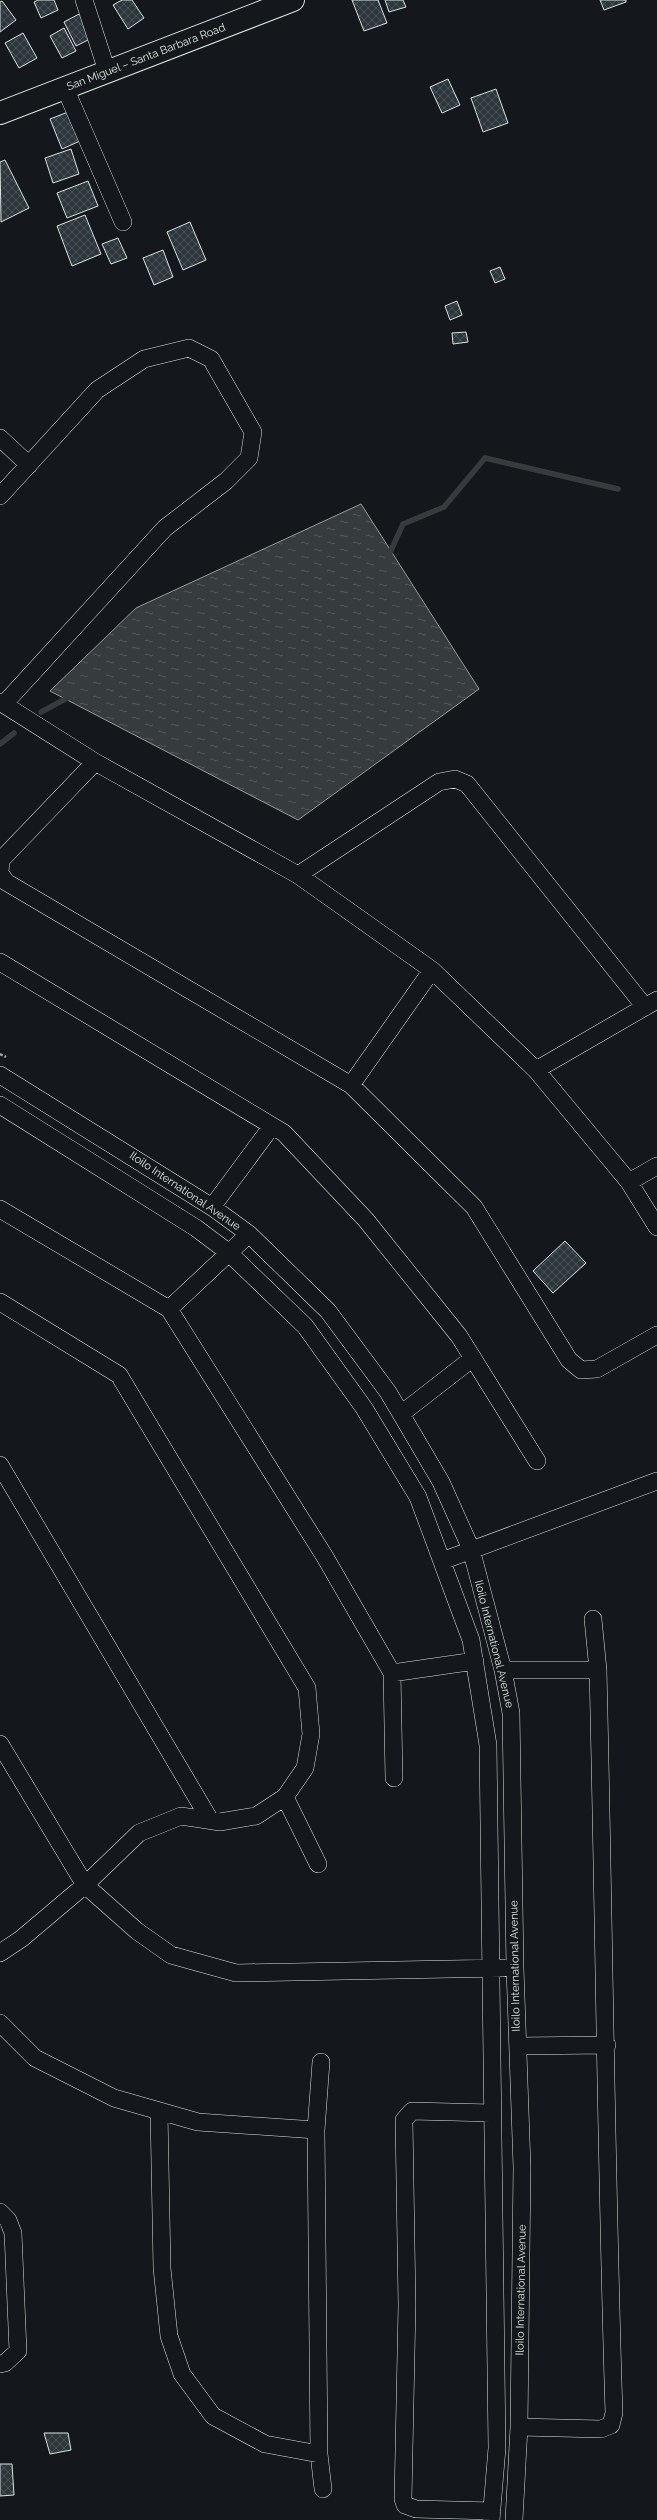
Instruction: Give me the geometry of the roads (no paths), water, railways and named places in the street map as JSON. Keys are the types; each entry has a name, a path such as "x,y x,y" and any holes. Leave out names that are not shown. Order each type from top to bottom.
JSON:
{"main road":[{"name":"San Miguel – Santa Barbara Road","path":"0,113 293,0"}],"street":[{"path":"84,0 107,71"},
{"path":"65,88 123,222"},
{"path":"0,496 97,390 144,359 189,348 211,359 253,432 249,458 226,481 165,528 2,703 95,762 298,875 432,970 536,1070 629,1182 657,1227"},
{"path":"0,438 28,465"},
{"path":"95,762 2,860 0,872 6,882 351,1085 474,1207 569,1360 581,1370 596,1368 657,1335"},
{"path":"298,875 439,782 455,779 467,784 651,1004 536,1070"},
{"path":"0,962 284,1133 366,1220 459,1336 537,1461"},
{"path":"351,1085 432,970"},
{"name":"Iloilo International Avenue","path":"0,1075 212,1207 249,1234 328,1311 388,1392 441,1482 471,1549 503,1670 511,1713 515,1968 522,2167 519,2427 514,2520"},
{"name":"Iloilo International Avenue","path":"0,1105 152,1199 228,1252 305,1326 364,1408 418,1498 471,1640 488,1745 491,2113 494,2180 497,2448 492,2516"},
{"path":"212,1207 272,1126"},
{"path":"629,1182 657,1166"},
{"path":"0,1209 169,1309 325,1557 392,1673 394,1778"},
{"path":"169,1309 228,1252 249,1234"},
{"path":"0,1302 119,1375 307,1688 311,1734 305,1768 285,1797 256,1816 220,1822 181,1816 139,1833 85,1884 21,1940 0,1953"},
{"path":"401,1414 473,1358"},
{"path":"0,1465 210,1820"},
{"path":"442,1561 657,1481"},
{"path":"519,2427 601,2429 611,2425 614,2413 608,2244 607,2045 598,1670 593,1619"},
{"path":"392,1673 475,1661"},
{"path":"503,1670 598,1670"},
{"path":"0,1744 85,1884 137,1932 171,1954 236,1973 515,1968"},
{"path":"285,1797 318,1864"},
{"path":"0,2023 35,2058 114,2098 198,2122 316,2130"},
{"path":"518,2046 607,2045"},
{"path":"321,2062 316,2130 319,2454 323,2489"},
{"path":"491,2113 412,2111 404,2120 407,2305 403,2498 405,2505 416,2509 492,2516"},
{"path":"159,2112 162,2268 170,2336 182,2374 213,2416 265,2444 319,2454"},
{"path":"0,2212 8,2220 13,2233 18,2352 5,2363 0,2364"}],"water":[{"path":"361,504 479,689 298,820 50,691 136,608"}],"waterway":[{"path":"388,557 403,524 444,507 485,458 618,489"},
{"path":"41,712 71,696"},
{"path":"0,744 14,733"}]}
